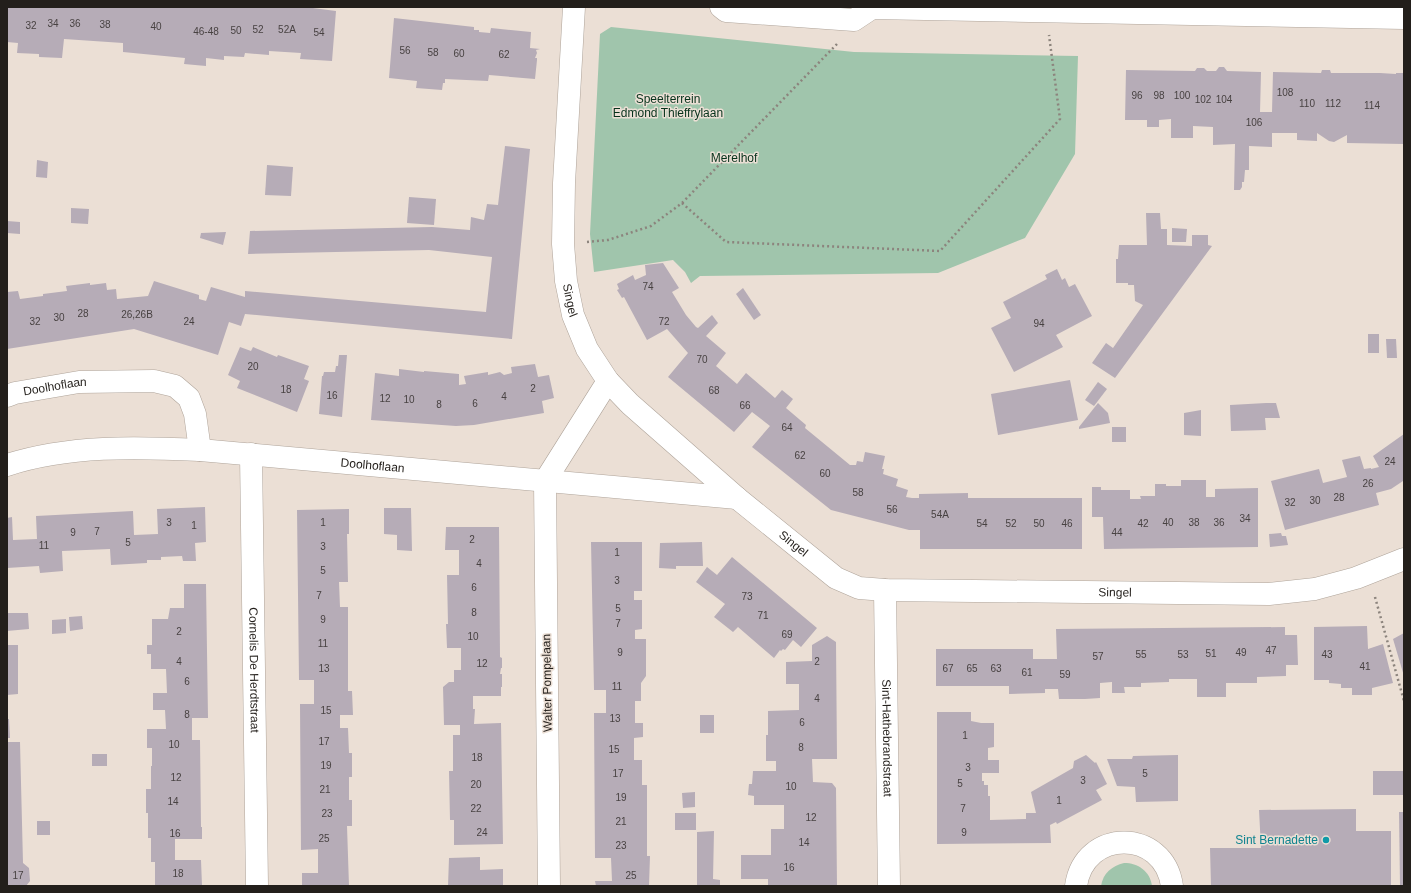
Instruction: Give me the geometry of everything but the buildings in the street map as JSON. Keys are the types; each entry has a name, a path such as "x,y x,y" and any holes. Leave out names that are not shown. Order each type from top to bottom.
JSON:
{"street":[{"name":"Singel","path":"574,7 564,183 563,244 566,281 573,315 587,349 608,381 630,404 737,498 836,578 859,588 885,590 1268,594 1315,589 1369,574 1404,559"},
{"path":"721,7 726,10 854,20 872,8 1404,18"},
{"name":"Doolhoflaan","path":"7,396 15,393 79,382 154,380 175,386 189,398 195,414 200,450"},
{"path":"545,481 608,381"},
{"name":"Doolhoflaan","path":"7,465 56,453 104,449 158,448 251,454 737,498"},
{"name":"Cornelis De Herdtstraat","path":"251,454 257,886"},
{"name":"Walter Pompelaan","path":"545,481 549,886"},
{"name":"Sint-Hathebrandstraat","path":"885,590 889,886"},
{"path":"1076,886 1077,877 1083,864 1092,854 1104,846 1117,842 1131,842 1144,846 1156,854 1165,864 1171,876 1172,886"}],"path":[{"path":"682,203 726,242 940,251 1060,119 1046,11"},
{"path":"563,244 608,240 651,226 682,203 840,41"},
{"path":"1369,574 1404,701"}],"green space":[{"name":"Merelhof","path":"611,27 854,52 1078,56 1075,154 1025,238 938,273 700,276 691,283 685,272 673,260 594,272 590,234 600,34"},
{"path":"1124,863 1134,864 1146,872 1152,886 1101,886 1104,877 1112,868"}],"place":[{"name":"Sint Bernadette","path":"1326,840"}],"park label":[{"name":"Speelterrein Edmond Thieffrylaan","path":"668,106"}]}
